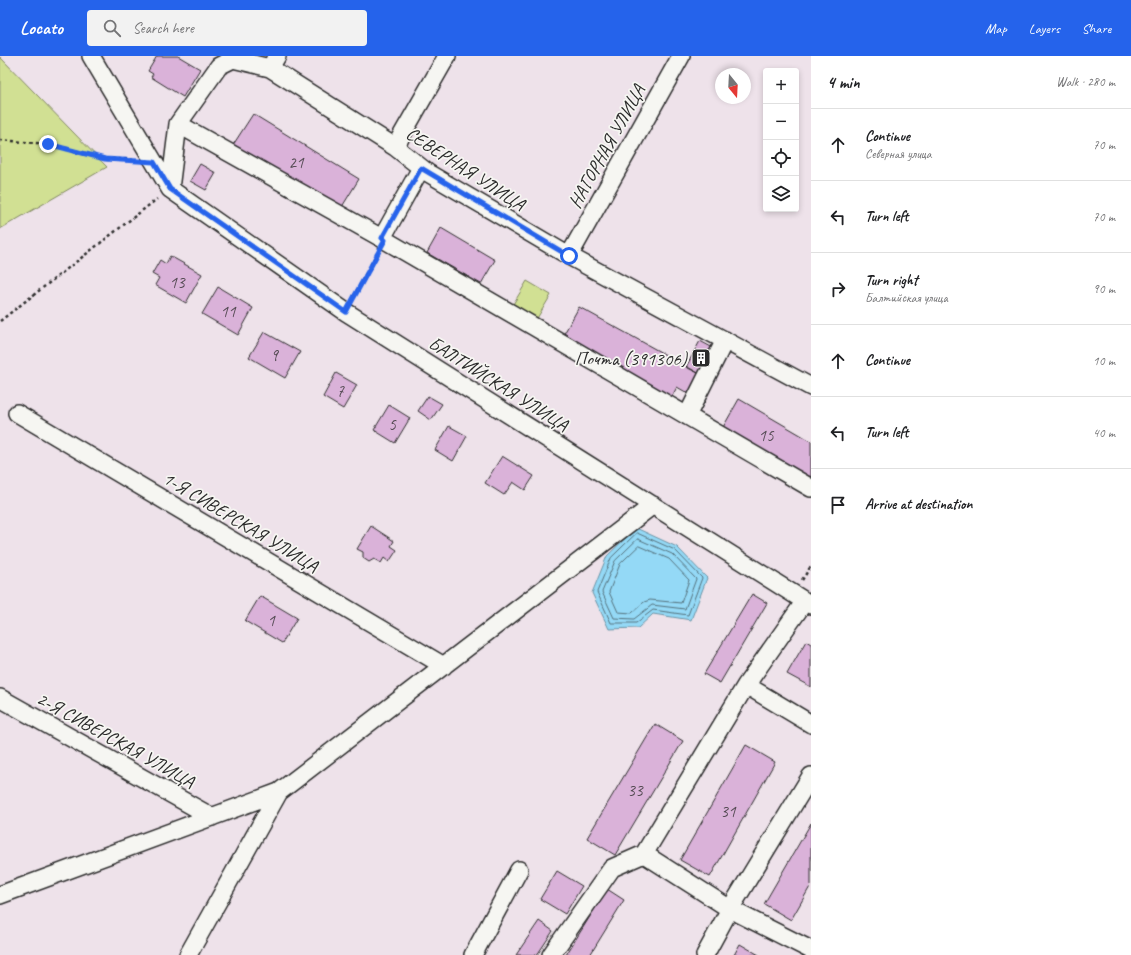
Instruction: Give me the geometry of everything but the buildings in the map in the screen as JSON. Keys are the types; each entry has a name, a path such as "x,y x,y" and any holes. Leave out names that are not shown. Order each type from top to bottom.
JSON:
{"street":[{"path":"91,56 170,189"},
{"path":"395,147 446,56"},
{"name":"НАГОРНАЯ УЛИЦА","path":"569,256 681,56"},
{"name":"СЕВЕРНАЯ УЛИЦА","path":"170,189 178,124 219,66 233,59 273,62 395,147 421,168 569,256 811,387"},
{"path":"178,124 384,239 811,488"},
{"path":"384,239 421,168"},
{"name":"БАЛТИЙСКАЯ УЛИЦА","path":"170,189 346,312 808,603"},
{"path":"687,416 725,340"},
{"name":"1-Я СИВЕРСКАЯ УЛИЦА","path":"17,413 444,666"},
{"path":"0,896 279,792 653,505"},
{"path":"552,955 612,868 644,854 746,685 808,603"},
{"path":"746,685 811,724"},
{"name":"2-Я СИВЕРСКАЯ УЛИЦА","path":"0,698 212,817"},
{"path":"705,955 730,909 811,776"},
{"path":"188,955 279,792"},
{"path":"644,854 730,909 811,950"},
{"path":"473,955 519,870"}],"path":[{"path":"0,140 48,144 105,159 154,162"},
{"path":"0,321 170,189"},
{"path":"346,312 384,239"}],"green space":[{"path":"0,57 107,167 0,229"},
{"path":"527,281 551,295 536,320 512,306"}],"water":[{"path":"636,528 677,547 707,578 691,620 653,614 638,628 609,629 592,593 607,556"}],"place":[{"name":"Почта (391306)","path":"701,358"}],"route":[{"path":"48,144 105,159 154,162 170,189 346,312 385,240 382,238 421,168 569,256"}]}
